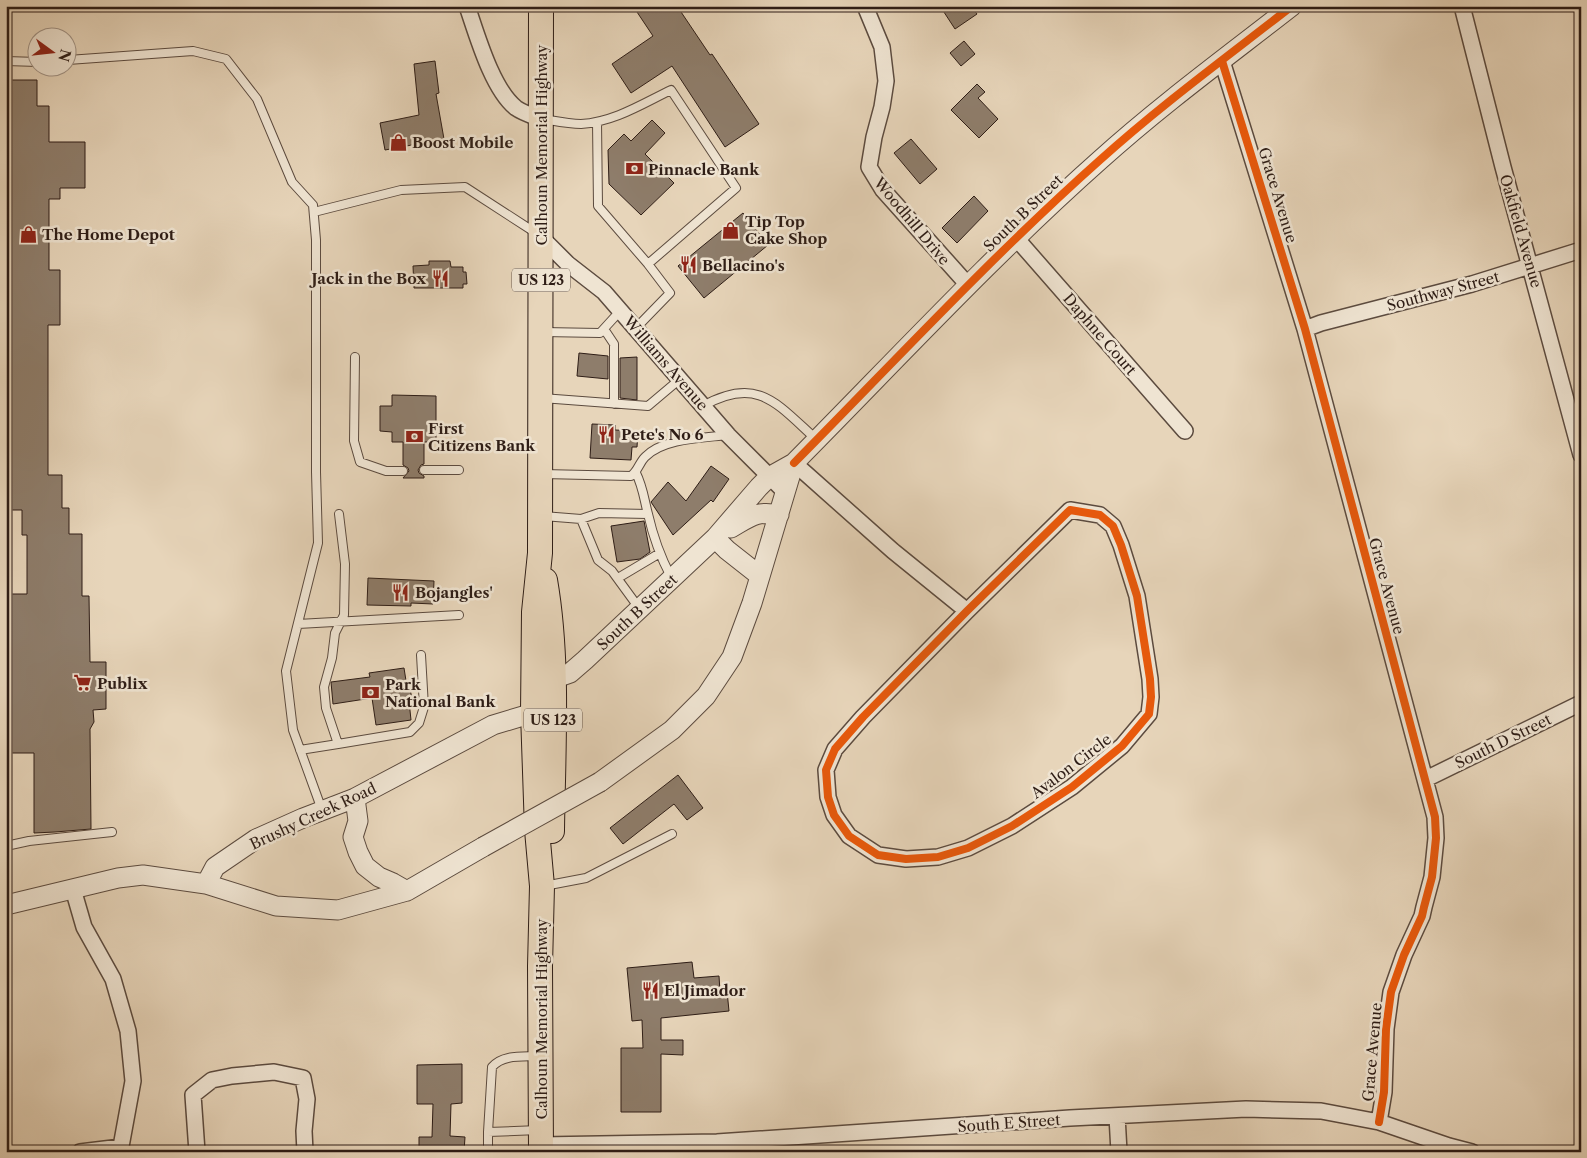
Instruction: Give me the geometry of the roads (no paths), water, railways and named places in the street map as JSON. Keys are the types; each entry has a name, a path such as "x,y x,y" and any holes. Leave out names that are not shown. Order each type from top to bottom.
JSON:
{"highway":[{"name":"Calhoun Memorial Highway","path":"541,1142 540,966 542,886 537,830 533,713 534,612 540,553 541,516 542,6"},
{"name":"Calhoun Memorial Highway","path":"540,553 551,614 553,679 552,844 542,886"}],"street":[{"path":"467,6 487,62 503,94 516,108 541,119"},
{"name":"Woodhill Drive","path":"865,6 882,47 886,81 869,167 883,190 968,286"},
{"name":"South B Street","path":"553,679 570,673 672,579 715,538 759,487 770,477 794,463 1016,238 1101,158 1292,6"},
{"name":"Oakfield Avenue","path":"1462,6 1503,167 1581,455"},
{"name":"Grace Avenue","path":"1222,61 1305,329 1435,817 1436,838 1432,877 1422,916 1404,955 1391,992 1386,1029 1384,1092 1379,1122"},
{"name":"Williams Avenue","path":"541,237 568,264 604,292 728,435 786,492"},
{"name":"Daphne Court","path":"1016,238 1185,431"},
{"name":"Southway Street","path":"1305,329 1321,323 1472,284 1581,250"},
{"path":"6,905 118,878 143,875 206,884 276,906 338,910 407,892 600,782 672,730 706,696 732,656 760,576 794,463 893,551 967,611"},
{"name":"Avalon Circle","path":"1070,510 1100,515 1113,526 1137,596 1150,679 1151,697 1149,714 1122,746 1079,781 1012,826 968,848 938,856 906,859 878,855 849,836 834,815 828,797 826,770 835,749 863,717 967,611 1070,510"},
{"name":"South B Street","path":"715,538 751,516 765,512 779,515"},
{"path":"715,538 760,576"},
{"name":"South D Street","path":"1426,780 1581,703"},
{"name":"Brushy Creek Road","path":"206,884 215,867 256,839 322,810 355,798 494,725 533,713"},
{"path":"355,798 358,821 353,837 365,866 379,877 407,892"},
{"path":"73,889 84,927 113,979 128,1031 133,1081 120,1149 80,1152"},
{"path":"197,1152 193,1095 212,1080 274,1072 303,1078 307,1098 304,1131 305,1152"},
{"name":"South E Street","path":"541,1142 724,1147 780,1145 1117,1116 1246,1108 1321,1111 1379,1122 1472,1152"},
{"path":"1117,1116 1119,1152"}],"lane":[{"path":"78,59 193,51 226,58 257,100 292,182 313,205 316,240 316,498 318,543 286,671 292,730 322,810"},
{"path":"6,61 28,62"},
{"path":"541,119 579,124 597,122 622,114 671,90 736,188 648,264"},
{"path":"597,122 598,206 648,264 670,293 636,328"},
{"path":"314,212 401,190 465,187 541,237"},
{"path":"541,332 600,333 621,310"},
{"path":"604,329 614,344 614,404"},
{"path":"355,357 354,441 360,462 386,471 403,471"},
{"path":"541,398 648,406 680,379"},
{"path":"704,406 720,397 731,394 750,392 761,394 796,420 817,440"},
{"path":"541,474 631,476 636,473 644,458 662,445 728,435"},
{"path":"424,470 460,470"},
{"path":"636,473 643,488 648,514 660,553 672,579"},
{"path":"541,516 581,519 599,513 648,514"},
{"path":"338,744 326,708 324,686 332,658 335,633 344,615 344,555 339,514"},
{"path":"581,519 598,560 612,571 640,609"},
{"path":"618,578 660,553"},
{"path":"298,624 459,615"},
{"path":"300,750 410,732 419,723 424,707 421,655"},
{"path":"6,846 29,841 112,832"},
{"path":"542,886 586,878 672,834"},
{"path":"488,1152 492,1067 497,1062 507,1058 541,1056"},
{"path":"488,1132 541,1142"}],"place":[{"name":"Boost Mobile","path":"398,142"},
{"name":"Pinnacle Bank","path":"634,169"},
{"name":"Tip Top Cake Shop","path":"731,230"},
{"name":"The Home Depot","path":"28,234"},
{"name":"Bellacino's","path":"688,265"},
{"name":"Jack in the Box","path":"440,278"},
{"name":"Pete's No 6","path":"607,434"},
{"name":"First Citizens Bank","path":"414,437"},
{"name":"Bojangles'","path":"401,592"},
{"name":"Publix","path":"83,683"},
{"name":"Park National Bank","path":"371,693"},
{"name":"El Jimador","path":"650,990"}]}
